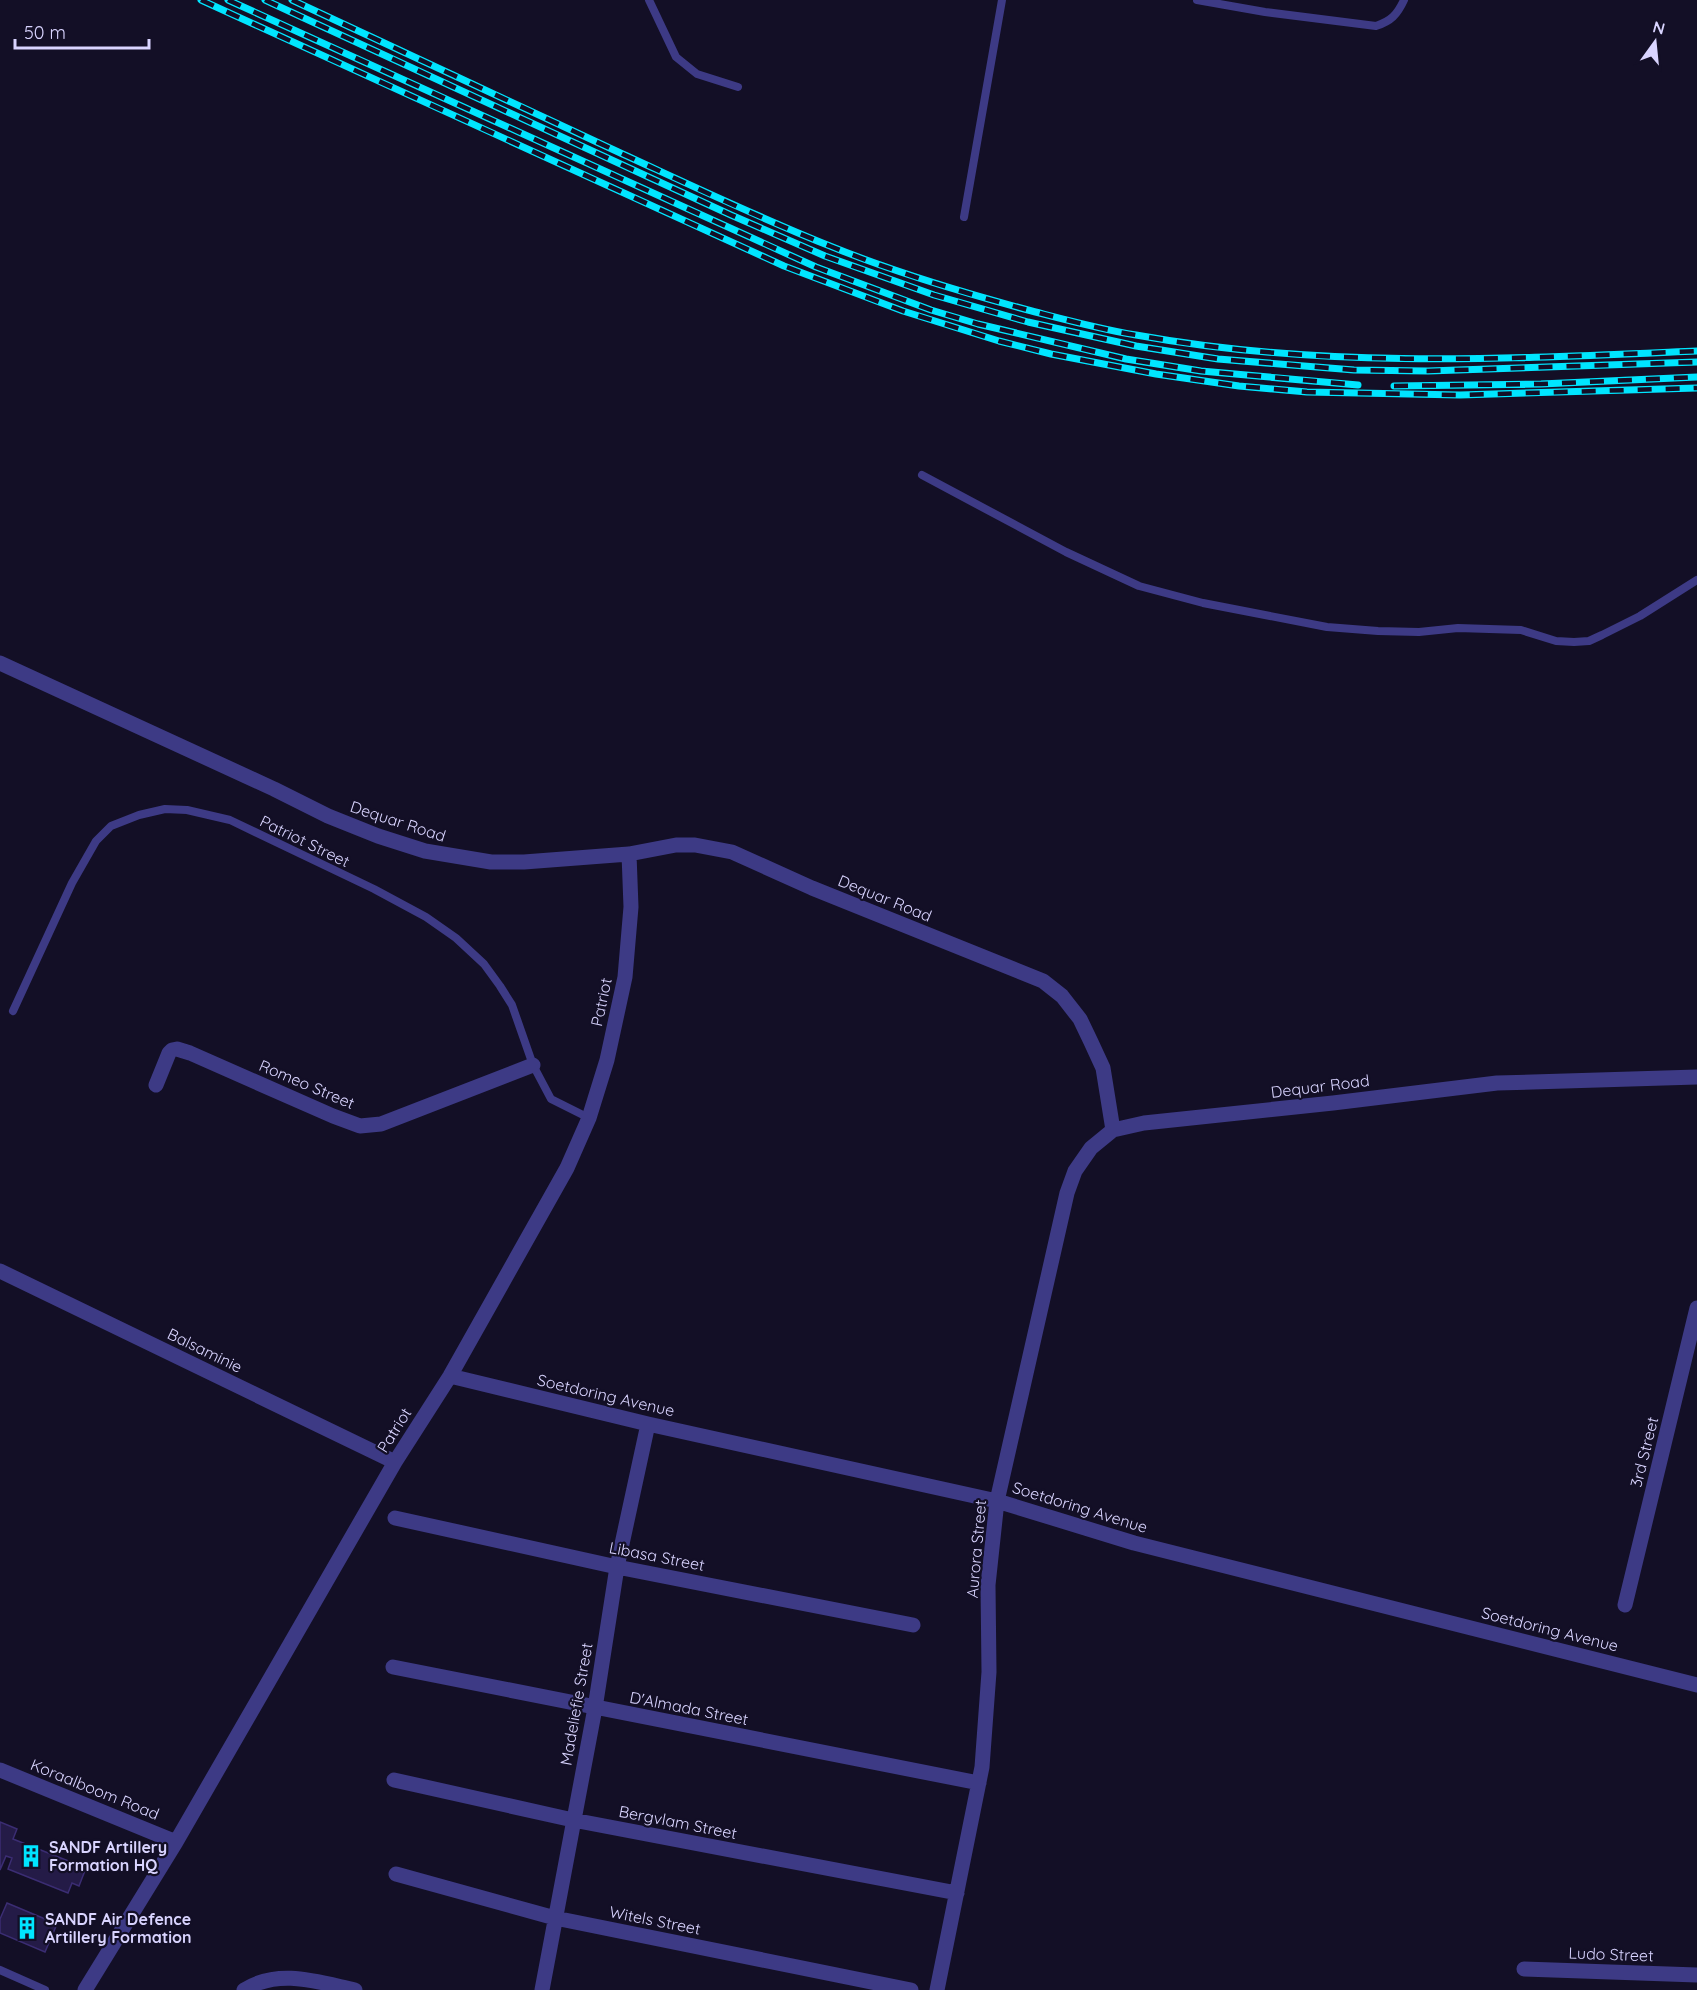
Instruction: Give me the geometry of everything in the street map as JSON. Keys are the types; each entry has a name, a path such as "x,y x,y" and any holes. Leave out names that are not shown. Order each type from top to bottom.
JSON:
{"street":[{"name":"Dequar Road","path":"0,663 328,816 378,836 425,851 491,862 524,862 629,854 676,845 695,845 732,852 812,888 1043,981 1062,996 1074,1011 1091,1042 1103,1068 1113,1130 1144,1123 1497,1083 1697,1077"},
{"name":"Patriot","path":"85,1990 176,1842 395,1462 450,1376 567,1168 589,1118 607,1060 625,976 631,907 629,854"},
{"name":"Romeo Street","path":"156,1085 169,1053 177,1049 333,1116 360,1126 369,1126 381,1124 533,1065"},
{"name":"Aurora Street","path":"937,1990 982,1767 989,1672 988,1585 997,1501 1067,1193 1081,1161 1091,1148 1113,1130"},
{"name":"Balsaminie","path":"0,1271 395,1462"},
{"name":"3rd Street","path":"1625,1605 1697,1308"},
{"name":"Soetdoring Avenue","path":"450,1376 648,1424 997,1501 1134,1543 1697,1685"},
{"name":"Madeliefie Street","path":"542,1990 594,1708 617,1567 648,1424"},
{"name":"Libasa Street","path":"395,1518 617,1567 914,1625"},
{"name":"D'Almada Street","path":"393,1666 594,1708 979,1783"},
{"name":"Koraalboom Road","path":"0,1770 176,1842"},
{"name":"Bergvlam Street","path":"394,1780 573,1820 957,1893"},
{"name":"Witels Street","path":"396,1874 555,1918 911,1990"},
{"name":"Ludo Street","path":"1524,1969 1697,1975"},
{"path":"244,1990 263,1981 280,1977 305,1979 355,1990"}],"lane":[{"path":"649,0 676,57 697,74 738,87"},
{"path":"964,217 1002,0"},
{"path":"1197,0 1264,12 1376,26 1392,20 1404,0"},
{"path":"922,475 1066,552 1139,586 1203,603 1336,628 1419,632 1458,628 1491,628 1521,630 1556,641 1589,641 1640,616 1697,579"},
{"name":"Patriot Street","path":"13,1011 72,883 96,841 111,826 139,815 165,809 187,810 230,820 374,889 426,917 456,938 484,964 512,1005 533,1065 550,1100 589,1118"},
{"path":"0,1970 45,1990"}],"building":[{"name":"SANDF Artillery Formation HQ","path":"0,1822 17,1829 13,1839 86,1868 79,1886 72,1883 68,1893 8,1869 12,1858 6,1856 0,1870"},
{"name":"SANDF Air Defence Artillery Formation","path":"7,1903 57,1924 45,1952 0,1933 0,1919"}],"railway":[{"path":"201,0 784,266 903,311 999,341 1051,354 1156,374 1239,386 1307,392 1460,395 1697,388"},
{"path":"228,0 816,267 931,310 978,324 1126,359 1201,371 1358,385"},
{"path":"265,0 825,256 934,295 1028,322 1136,346 1218,359 1354,370 1428,371 1697,362"},
{"path":"292,0 803,235 928,281 1068,320 1122,333 1207,346 1346,357 1416,359 1556,357 1697,351"},
{"path":"1394,386 1541,384 1697,377"}],"place":[{"name":"SANDF Artillery Formation HQ","path":"31,1856"},
{"name":"SANDF Air Defence Artillery Formation","path":"27,1928"}]}
